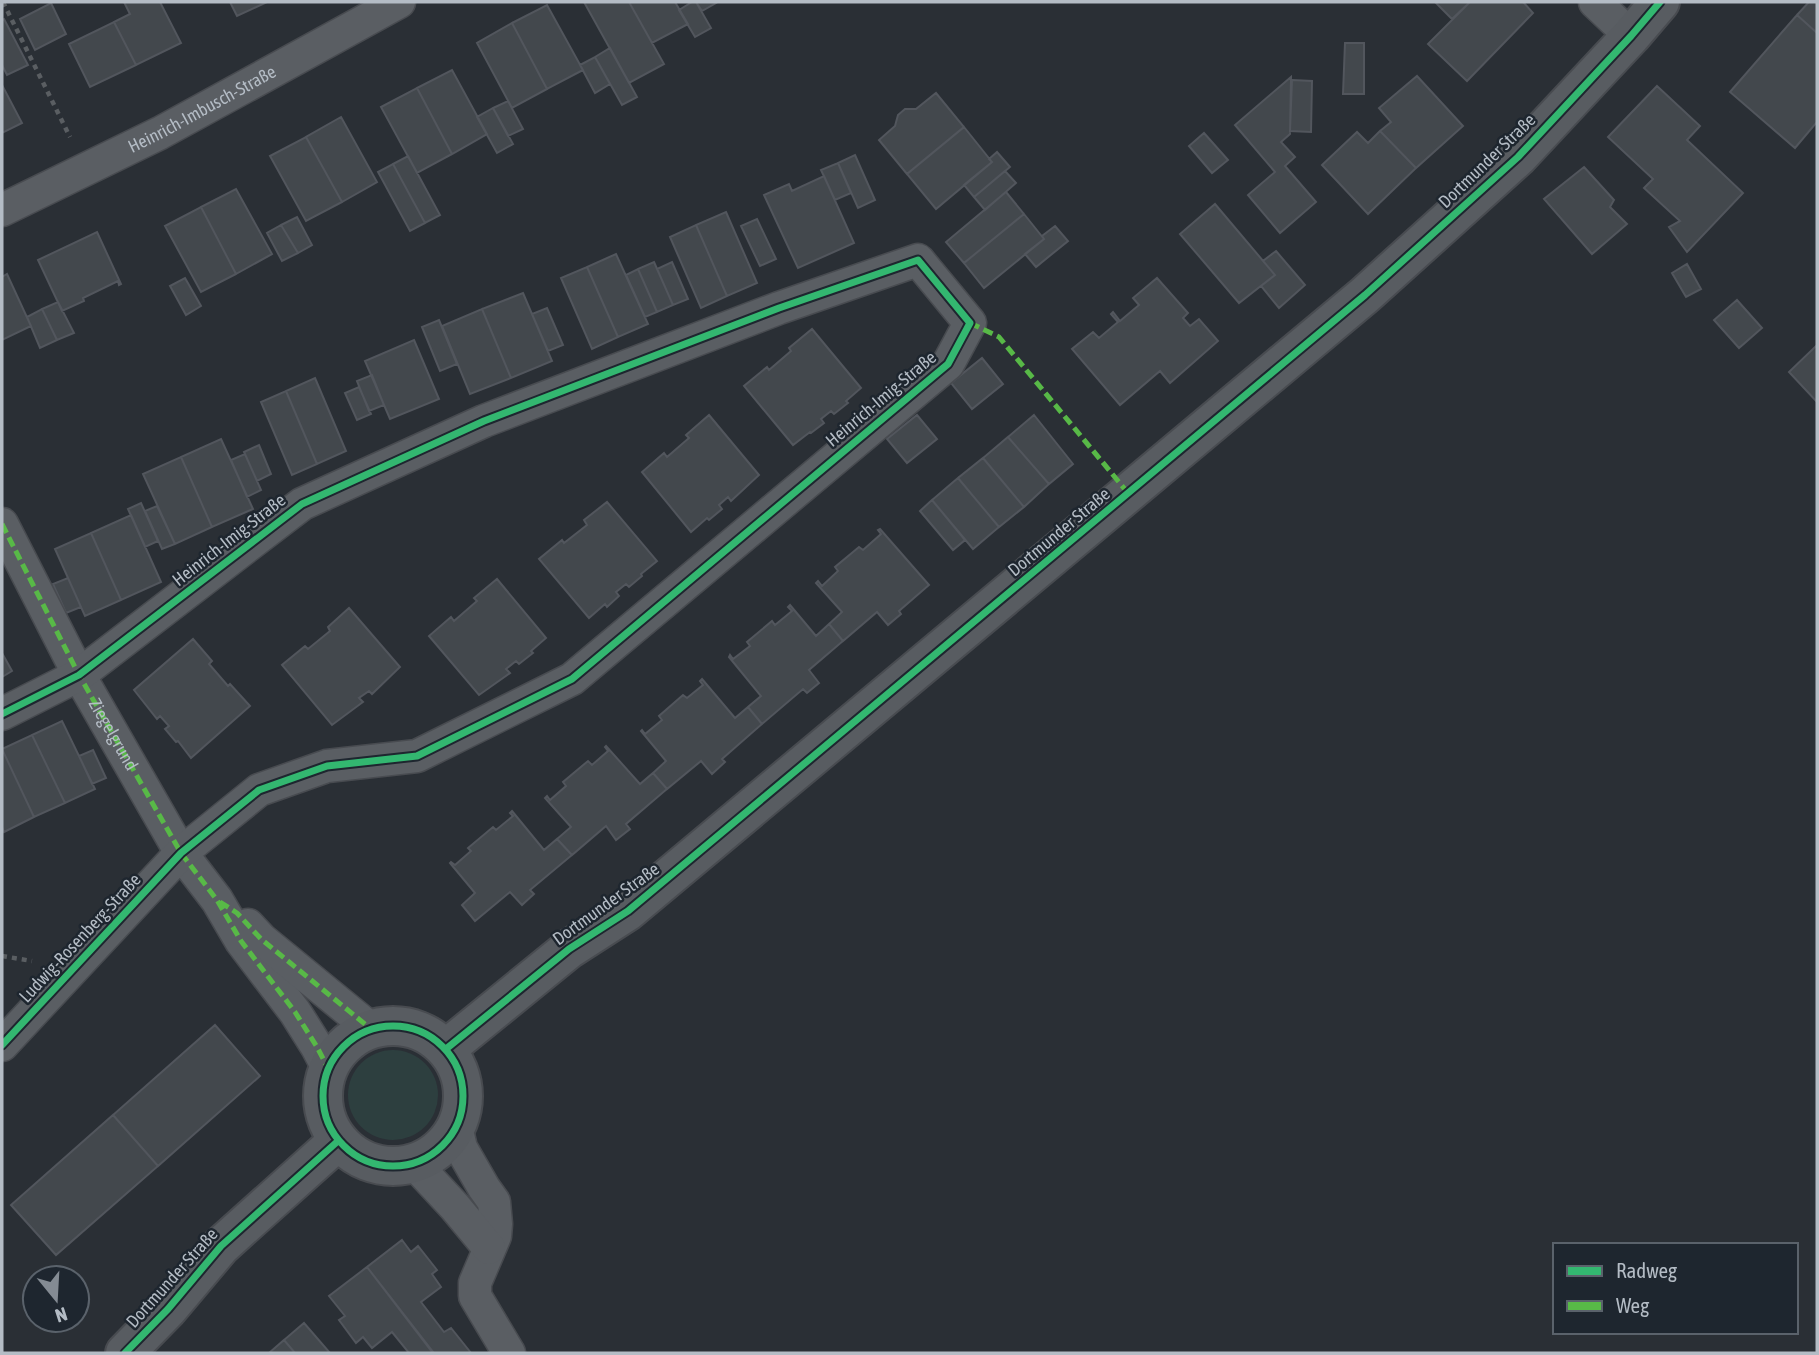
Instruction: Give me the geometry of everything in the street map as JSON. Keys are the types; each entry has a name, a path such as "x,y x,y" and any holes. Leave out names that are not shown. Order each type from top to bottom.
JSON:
{"main road":[{"name":"Dortmunder Straße","path":"446,1049 569,949 628,911 1365,295 1518,157 1660,2"},
{"path":"398,1026 424,1032 446,1049 457,1066 463,1086 463,1106 456,1126 446,1142 432,1154 414,1163 400,1166 373,1164 360,1158 338,1141 328,1125 323,1106 323,1087 328,1069 345,1044 371,1029 398,1026"},
{"name":"Dortmunder Straße","path":"125,1353 168,1309 220,1246 338,1141"}],"street":[{"name":"Heinrich-Imbusch-Straße","path":"2,210 160,133 399,2"},
{"path":"1595,2 1631,36"},
{"name":"Heinrich-Imig-Straße","path":"79,675 302,504 484,421 779,308 918,260 970,323 948,364 572,679 416,756 327,766 259,790 181,853"},
{"name":"Ziegelgrund","path":"2,524 79,675 181,853 295,1012 328,1069"},
{"path":"2,714 79,675"},
{"name":"Ludwig-Rosenberg-Straße","path":"2,1045 181,853"},
{"name":"Ziegelgrund","path":"217,900 237,914 261,939 371,1029"},
{"path":"456,1126 461,1148 495,1202 495,1236 475,1283 475,1296 509,1353"},
{"path":"414,1163 489,1248"}],"path":[{"path":"3,2 86,169"}],"shaded area":[{"path":"393,1050 410,1053 425,1063 435,1078 438,1095 435,1112 425,1127 410,1137 393,1140 376,1137 361,1127 351,1112 348,1095 351,1078 361,1063 376,1053"}],"building":[{"path":"124,2 160,2 181,43 136,65 114,22 130,14"},
{"path":"230,2 267,2 237,16"},
{"path":"584,2 629,2 664,64 629,83"},
{"path":"629,2 675,2 688,24 652,43"},
{"path":"696,2 711,28 695,37 679,10"},
{"path":"696,2 715,2 716,3 702,11"},
{"path":"1435,2 1470,2 1452,19"},
{"path":"1470,2 1523,2 1533,13 1467,81 1428,44"},
{"path":"1809,2 1817,2 1817,33 1797,15"},
{"path":"51,3 66,34 35,50 20,19"},
{"path":"547,5 583,70 547,89 512,23"},
{"path":"1797,15 1817,33 1817,122 1795,148 1730,92"},
{"path":"4,19 28,65 7,75 2,65"},
{"path":"114,22 136,65 90,87 69,44"},
{"path":"512,23 547,89 512,108 477,43"},
{"path":"1345,43 1364,43 1364,94 1343,94"},
{"path":"610,48 637,97 622,105 595,57"},
{"path":"595,57 610,84 595,93 580,65"},
{"path":"452,70 487,134 452,154 417,88"},
{"path":"1417,76 1463,126 1416,168 1380,131 1391,122 1379,108"},
{"path":"1291,77 1290,134 1281,142 1295,157 1285,166 1316,202 1280,233 1248,195 1275,172 1235,125"},
{"path":"1292,80 1312,81 1311,132 1290,131"},
{"path":"2,85 22,123 2,133"},
{"path":"1657,86 1700,126 1687,140 1743,193 1687,252 1669,227 1680,221 1644,188 1653,179 1608,137"},
{"path":"417,88 452,154 417,173 381,107"},
{"path":"936,93 964,127 907,174 879,140 895,126 898,115 905,109 916,109"},
{"path":"508,101 523,129 508,136 493,108"},
{"path":"493,108 513,144 497,153 477,117"},
{"path":"341,117 377,182 342,202 306,137"},
{"path":"964,127 992,162 936,209 907,174"},
{"path":"1380,131 1416,168 1368,214 1322,165 1357,132 1368,143"},
{"path":"1204,133 1228,160 1212,173 1189,146"},
{"path":"306,137 342,202 306,221 270,156"},
{"path":"997,152 1010,167 974,197 964,185 992,162 989,159"},
{"path":"855,155 875,200 858,208 838,163"},
{"path":"408,156 440,215 425,223 393,164"},
{"path":"838,163 851,193 835,200 821,170"},
{"path":"393,164 425,223 410,231 378,172"},
{"path":"1584,167 1614,200 1610,207 1627,224 1592,254 1544,199"},
{"path":"1005,171 1016,183 985,210 974,197"},
{"path":"824,176 854,243 798,268 764,195 789,184 792,191"},
{"path":"236,189 272,254 236,274 201,207"},
{"path":"1006,192 1024,214 964,263 946,242"},
{"path":"1215,204 1275,275 1239,303 1180,234"},
{"path":"201,207 236,274 201,292 165,226"},
{"path":"726,212 757,283 727,296 696,225"},
{"path":"1024,214 1044,239 984,288 964,263"},
{"path":"297,217 312,245 298,253 281,225"},
{"path":"757,219 776,259 760,266 741,226"},
{"path":"281,225 298,253 282,261 267,233"},
{"path":"696,225 727,296 701,308 670,237"},
{"path":"1055,226 1068,241 1036,267 1025,254"},
{"path":"97,232 121,284 119,285 118,281 62,311 38,260"},
{"path":"1276,251 1305,285 1279,308 1261,286 1275,275 1263,261"},
{"path":"616,254 648,324 618,337 587,267"},
{"path":"654,262 673,305 657,312 638,269"},
{"path":"672,262 688,299 673,305 657,269"},
{"path":"1687,264 1701,289 1686,297 1672,273"},
{"path":"587,267 618,337 592,349 561,278"},
{"path":"638,269 657,312 645,317 626,275"},
{"path":"7,274 31,326 2,340 2,277"},
{"path":"185,278 201,306 186,315 170,286"},
{"path":"1157,278 1188,313 1183,318 1190,326 1199,319 1218,341 1170,383 1160,371 1120,405 1072,349 1093,332 1099,338 1118,322 1111,314 1113,312 1120,321 1139,305 1133,298"},
{"path":"523,293 552,361 511,378 482,309"},
{"path":"1737,300 1762,328 1739,348 1714,320"},
{"path":"58,302 74,333 57,340 42,309"},
{"path":"547,308 563,345 548,351 532,314"},
{"path":"42,309 57,340 40,348 27,317"},
{"path":"482,309 511,378 470,394 442,326"},
{"path":"439,320 457,364 440,371 422,327"},
{"path":"812,329 861,388 846,401 848,403 834,414 831,411 821,419 824,423 793,445 744,386 767,367 769,370 791,351 789,348"},
{"path":"414,340 439,399 390,419 365,361"},
{"path":"1817,345 1817,402 1789,372"},
{"path":"982,358 1003,384 972,409 951,383"},
{"path":"372,375 384,405 369,411 357,381"},
{"path":"315,378 346,451 317,464 286,391"},
{"path":"359,387 371,414 357,420 345,393"},
{"path":"286,391 317,464 292,475 261,402"},
{"path":"709,415 759,475 731,501 728,497 719,505 722,509 691,532 642,472 664,453 667,457 689,438 686,435"},
{"path":"917,415 937,439 907,463 887,439"},
{"path":"1034,415 1073,464 1049,484 1008,437"},
{"path":"1008,437 1049,484 1024,507 983,458"},
{"path":"221,439 253,509 212,527 181,457"},
{"path":"259,445 271,474 257,481 244,452"},
{"path":"245,454 261,490 247,497 231,460"},
{"path":"181,457 212,527 175,544 143,474"},
{"path":"983,458 1024,507 999,527 958,478"},
{"path":"958,478 999,527 973,549 932,500"},
{"path":"932,500 965,540 953,550 920,511"},
{"path":"607,502 657,561 629,587 626,584 616,592 619,596 607,607 605,604 589,618 539,559 562,540 564,543 587,525 584,520"},
{"path":"141,503 158,541 145,547 128,509"},
{"path":"157,506 175,544 162,549 145,511"},
{"path":"131,515 161,582 121,600 91,533"},
{"path":"880,529 929,585 899,611 901,614 888,625 877,612 843,641 829,624 842,612 816,583 818,581 822,586 838,571 835,567 859,547 863,550 881,534 878,530"},
{"path":"91,533 121,600 85,616 55,549"},
{"path":"68,578 81,607 66,613 53,584"},
{"path":"497,579 546,638 519,664 516,661 506,669 510,673 479,695 429,636 451,617 454,621 477,601 474,598"},
{"path":"790,605 816,636 829,624 843,641 809,670 819,683 807,693 803,689 762,724 748,707 761,696 729,657 730,655 733,659 750,646 747,642 772,621 775,625 792,611 788,607"},
{"path":"349,608 400,667 372,694 369,691 359,698 363,702 332,725 282,665 305,646 308,649 330,631 328,627"},
{"path":"193,639 212,661 209,664 250,706 191,758 165,729 169,726 160,716 157,719 134,690"},
{"path":"2,653 12,671 2,677"},
{"path":"702,679 735,718 748,707 762,724 722,759 725,762 712,774 701,761 667,789 653,773 666,761 641,731 645,734 662,720 659,716 683,695 687,698 703,685 700,681"},
{"path":"62,721 95,789 65,803 32,735"},
{"path":"32,735 65,803 34,817 2,749"},
{"path":"606,746 640,784 653,773 667,789 626,824 630,829 616,840 606,826 572,855 557,839 571,827 545,798 547,796 550,800 566,786 563,782 588,761 592,765 608,751"},
{"path":"2,749 34,817 4,832 2,827"},
{"path":"93,750 106,778 92,784 79,756"},
{"path":"512,811 544,850 557,839 572,855 530,890 534,894 522,905 510,892 475,921 462,905 475,893 450,863 455,865 471,851 468,848 493,827 496,830 513,816 510,813"},
{"path":"215,1025 260,1076 158,1166 113,1115"},
{"path":"113,1115 158,1166 56,1255 11,1205"},
{"path":"402,1240 411,1252 418,1246 437,1270 432,1274 441,1287 421,1302 444,1332 451,1328 471,1353 434,1353 367,1267"},
{"path":"367,1267 432,1352 409,1353 392,1332 372,1348 363,1337 356,1343 339,1320 345,1316 329,1296"},
{"path":"304,1323 330,1353 295,1353 284,1340"},
{"path":"284,1340 295,1353 269,1353"}],"marked path":[{"path":"970,323 999,337 1128,493"},
{"path":"2,524 79,675 181,853 217,900 241,941 295,1012 328,1068"},
{"path":"220,902 237,913 261,939 371,1029"}],"cycle path":[{"path":"446,1049 569,949 628,911 1365,295 1518,157 1660,2"},
{"path":"2,714 79,675 302,504 484,421 779,308 918,260 970,323 948,364 572,679 417,756 327,766 259,790 181,853 2,1045"},
{"path":"393,1026 420,1031 442,1047 458,1069 463,1096 458,1123 442,1145 420,1161 393,1166 366,1161 344,1145 328,1123 323,1096 328,1069 344,1047 366,1031 393,1026"},
{"path":"125,1353 168,1309 221,1246 338,1141"}]}
